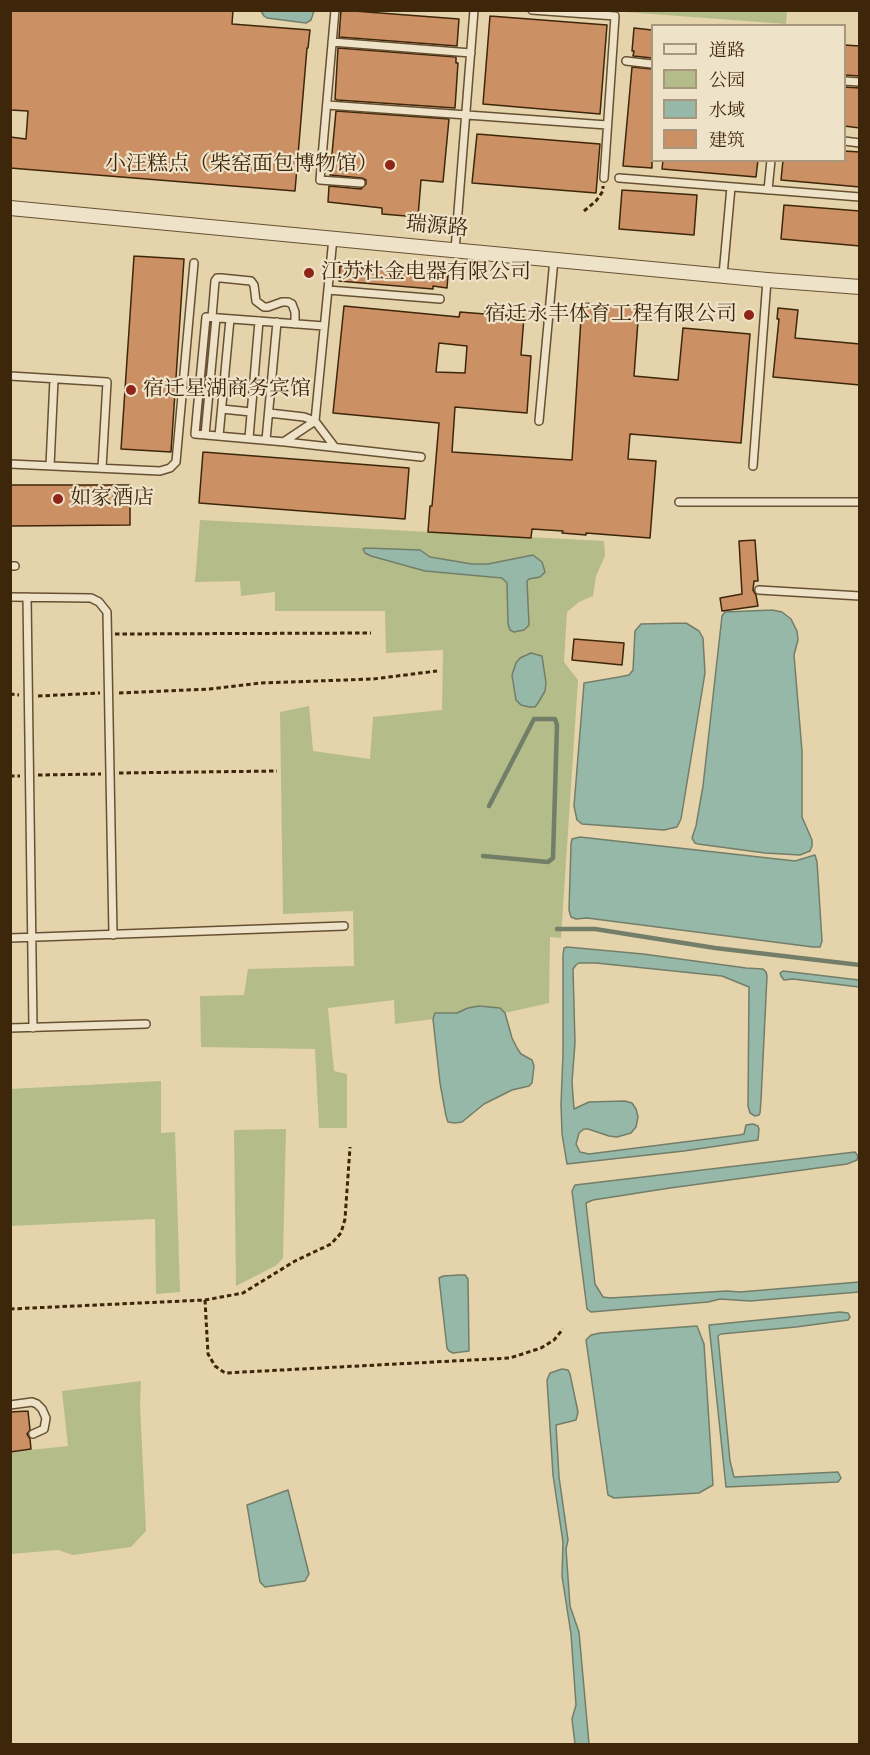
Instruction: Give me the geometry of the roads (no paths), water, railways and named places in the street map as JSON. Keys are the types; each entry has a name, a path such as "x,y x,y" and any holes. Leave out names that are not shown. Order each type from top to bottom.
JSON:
{"street":[{"name":"瑞源路","path":"10,208 860,287"}],"lane":[{"path":"335,10 320,180 361,183"},
{"path":"455,250 474,10"},
{"path":"532,10 615,16 604,178"},
{"path":"332,42 471,53"},
{"path":"626,62 651,64"},
{"path":"327,105 607,125"},
{"path":"768,190 771,162"},
{"path":"619,177 860,197"},
{"path":"723,275 731,187"},
{"path":"315,421 333,238"},
{"path":"539,422 554,259"},
{"path":"10,464 160,471 171,468 176,462 194,263"},
{"path":"205,435 215,329 215,281 217,278 251,281 255,285 256,301 264,307 282,302 292,304 296,312 295,324"},
{"path":"753,465 767,280"},
{"path":"328,290 440,299"},
{"path":"324,326 206,317 195,434 285,441 421,457"},
{"path":"219,436 230,319"},
{"path":"249,438 259,321"},
{"path":"266,440 277,322"},
{"path":"10,376 107,382 102,468"},
{"path":"50,466 54,379"},
{"path":"222,410 251,412"},
{"path":"269,413 304,417 315,421 334,446"},
{"path":"285,441 315,421"},
{"path":"679,502 860,502"},
{"path":"759,590 860,596"},
{"path":"10,597 91,598 99,602 107,612 113,935"},
{"path":"27,597 33,1028"},
{"path":"10,938 344,926"},
{"path":"10,1028 146,1024"},
{"path":"10,1405 32,1402 42,1409 46,1418 44,1428 33,1434"}],"water":[{"path":"261,10 314,11 311,20 306,23 267,18"},
{"path":"363,549 420,550 430,557 472,564 488,564 533,555 542,562 545,572 540,577 527,581 529,625 524,630 514,632 510,630 508,624 507,583 502,578 425,571 371,556 365,553"},
{"path":"772,610 782,612 791,619 797,631 798,640 794,655 802,751 802,817 812,840 810,851 800,855 698,844 692,838 703,786 722,616 725,612"},
{"path":"686,623 699,631 703,638 705,673 681,819 677,827 664,830 582,824 577,820 574,806 584,683 629,675 633,670 635,631 641,624"},
{"path":"531,653 542,656 546,683 545,691 535,707 521,705 516,700 512,675 520,658"},
{"path":"580,837 795,861 815,855 822,941 820,947 571,917 569,910 571,844 572,839"},
{"path":"564,948 763,969 767,976 760,1113 755,1116 750,1113 748,1106 749,987 722,976 596,963 576,965 573,969 575,1043 572,1082 574,1109 589,1102 625,1101 632,1103 638,1117 636,1127 631,1133 617,1137 584,1129 579,1133 576,1144 580,1152 589,1154 739,1135 744,1134 746,1125 753,1124 759,1129 758,1140 567,1164 562,1134 561,1104 563,955"},
{"path":"783,971 859,980 859,987 793,979 784,980 780,973"},
{"path":"479,1006 500,1008 505,1013 517,1048 521,1054 532,1060 534,1066 532,1083 484,1104 462,1122 448,1122 440,1083 433,1019 435,1013 457,1013"},
{"path":"855,1152 858,1156 857,1160 847,1164 670,1188 586,1203 595,1284 603,1297 740,1292 859,1282 859,1292 750,1301 720,1299 591,1312 587,1309 572,1191 575,1185"},
{"path":"465,1275 468,1279 469,1351 453,1353 447,1348 439,1278"},
{"path":"848,1313 850,1317 848,1320 718,1336 730,1461 734,1477 838,1472 841,1478 838,1482 726,1487 709,1325"},
{"path":"697,1326 704,1344 713,1485 699,1493 614,1498 608,1495 586,1340 591,1335 600,1333"},
{"path":"562,1369 568,1370 570,1374 578,1412 576,1420 556,1425 559,1477 568,1540 566,1549 570,1606 579,1632 589,1744 575,1744 572,1719 576,1705 571,1634 562,1576 563,1542 553,1475 547,1380 550,1373"},
{"path":"288,1490 309,1574 305,1581 265,1587 260,1582 247,1505"}],"waterway":[{"path":"483,856 548,862 553,858 557,725 555,719 534,719 489,806"},
{"path":"557,929 595,929 715,948 860,965"}],"place":[{"name":"小汪糕点（柴窑面包博物馆）","path":"390,165"},
{"name":"江苏杜金电器有限公司","path":"309,273"},
{"name":"宿迁永丰体育工程有限公司","path":"749,315"},
{"name":"宿迁星湖商务宾馆","path":"131,390"},
{"name":"如家酒店","path":"58,499"}]}
